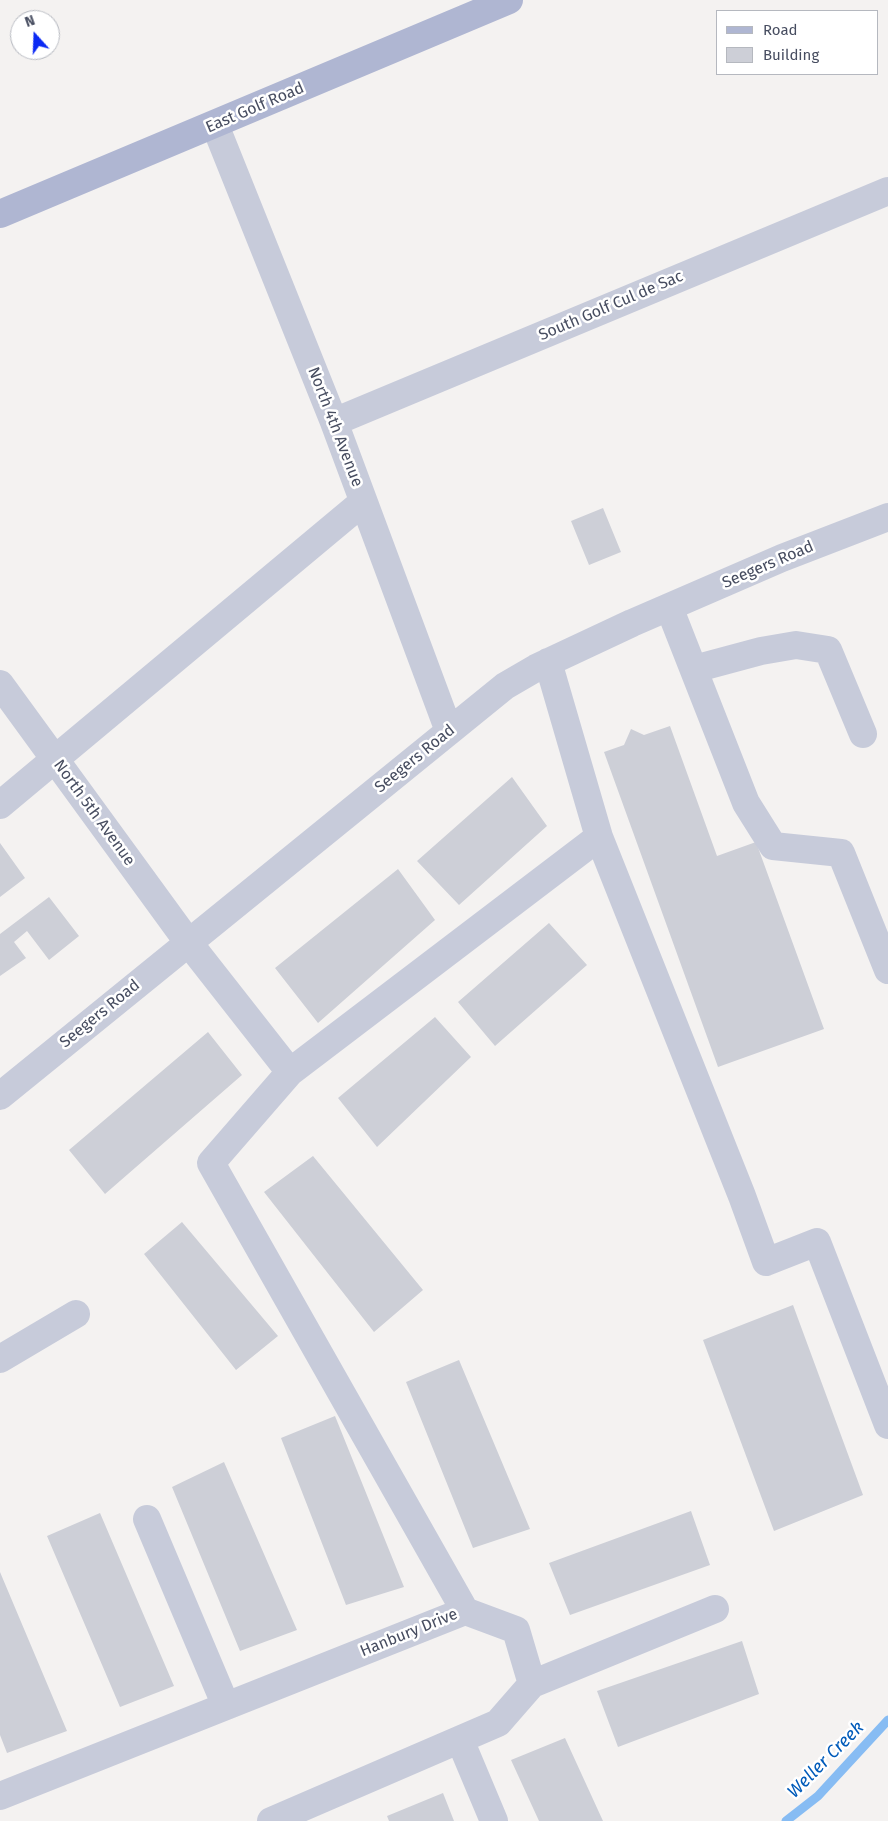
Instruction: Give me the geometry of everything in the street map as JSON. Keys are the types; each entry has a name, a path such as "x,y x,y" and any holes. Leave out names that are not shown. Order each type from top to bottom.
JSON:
{"main road":[{"name":"East Golf Road","path":"0,214 509,0"}],"street":[{"name":"North 4th Avenue","path":"215,125 334,422 449,731"},
{"name":"South Golf Cul de Sac","path":"334,422 888,190"},
{"path":"0,805 363,502"},
{"name":"Seegers Road","path":"0,1096 505,686 548,662 669,607 888,517"},
{"path":"669,607 746,803 774,846 841,853 888,970"},
{"path":"694,669 760,651 796,645 828,650 863,734"},
{"path":"548,662 599,837 742,1196 766,1262 817,1242 888,1425"},
{"name":"North 5th Avenue","path":"0,684 188,942 290,1072"},
{"path":"466,1611 211,1163 290,1072 599,837"},
{"path":"0,1359 76,1314"},
{"path":"147,1519 226,1706"},
{"path":"271,1821 498,1724 532,1684 715,1609"},
{"name":"Hanbury Drive","path":"0,1796 466,1611 516,1630 532,1684"},
{"path":"460,1740 494,1821"}],"building":[{"path":"603,508 621,552 589,565 571,521"},
{"path":"670,726 717,856 756,842 824,1029 718,1067 604,752 624,745 631,729 644,735"},
{"path":"512,777 547,826 459,905 417,861"},
{"path":"0,843 25,878 0,897"},
{"path":"398,869 435,920 318,1023 275,968"},
{"path":"49,897 79,936 49,960 27,931 14,942 26,958 0,976 0,934"},
{"path":"549,923 587,965 495,1046 458,1002"},
{"path":"435,1017 471,1057 377,1147 338,1098"},
{"path":"208,1032 242,1075 105,1194 69,1150"},
{"path":"313,1156 423,1290 374,1332 264,1192"},
{"path":"182,1222 278,1336 236,1370 144,1254"},
{"path":"793,1305 863,1495 774,1531 703,1340"},
{"path":"459,1360 530,1529 473,1548 406,1382"},
{"path":"335,1416 404,1587 346,1605 281,1438"},
{"path":"224,1462 297,1630 240,1651 172,1487"},
{"path":"691,1511 710,1565 570,1615 549,1563"},
{"path":"100,1513 174,1686 120,1707 47,1536"},
{"path":"0,1572 67,1731 7,1753 0,1735"},
{"path":"742,1641 759,1694 618,1747 597,1691"},
{"path":"565,1738 603,1821 539,1821 511,1760"},
{"path":"443,1793 454,1821 389,1821 387,1816"}],"waterway":[{"name":"Weller Creek","path":"786,1821 818,1796 888,1720"}]}
